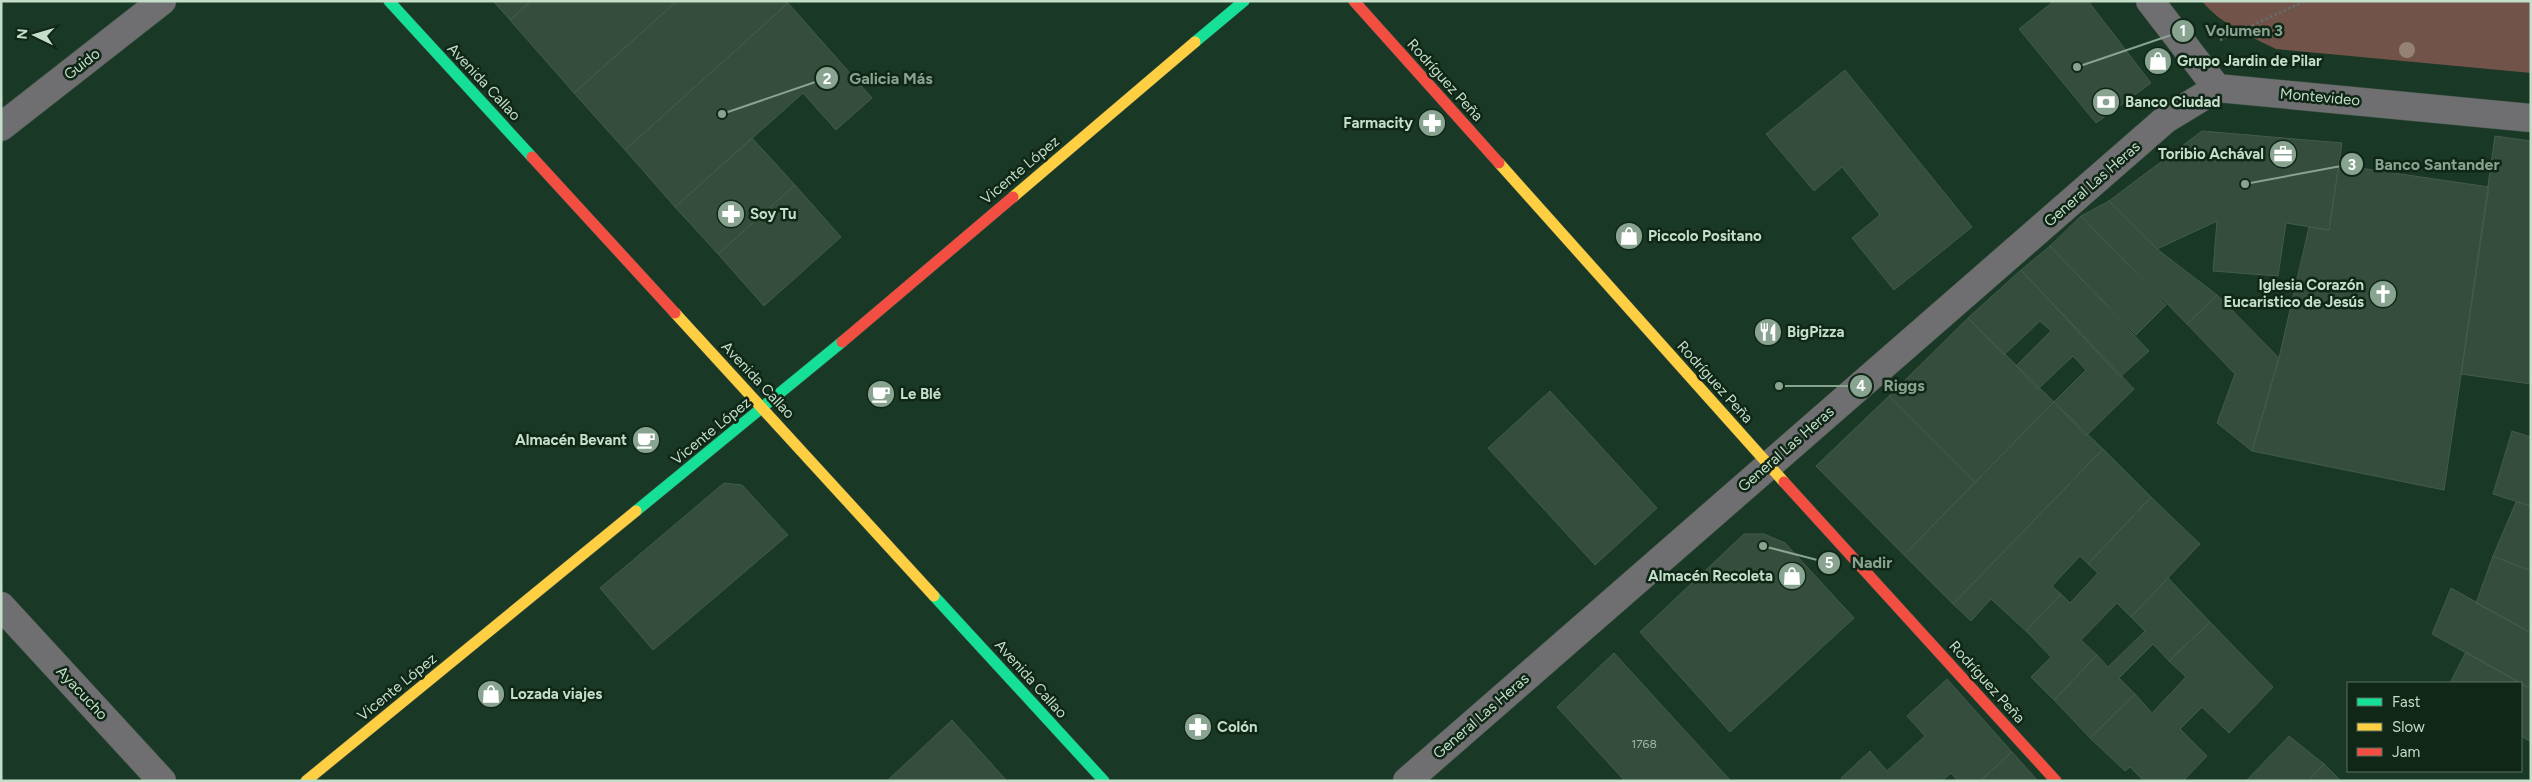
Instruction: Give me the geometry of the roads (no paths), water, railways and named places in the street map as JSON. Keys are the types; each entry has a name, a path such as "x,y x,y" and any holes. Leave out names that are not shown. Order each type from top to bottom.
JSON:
{"street":[{"name":"Guido","path":"1,127 162,1"},
{"name":"Avenida Callao","path":"389,1 1104,781"},
{"name":"Vicente López","path":"306,781 888,305 947,252 1244,1"},
{"name":"Rodríguez Peña","path":"1354,1 1768,464 2056,781"},
{"path":"2150,1 2217,88"},
{"name":"General Las Heras","path":"1407,781 1768,464 2166,119 2217,88"},
{"name":"Montevideo","path":"2217,88 2531,118"},
{"name":"Ayacucho","path":"1,606 162,781"}],"place":[{"name":"Grupo Jardin de Pilar","path":"2158,61"},
{"name":"Volumen 3","path":"2077,67"},
{"name":"Banco Ciudad","path":"2106,102"},
{"name":"Galicia Más","path":"722,114"},
{"name":"Farmacity","path":"1432,123"},
{"name":"Toribio Achával","path":"2283,154"},
{"name":"Banco Santander","path":"2245,184"},
{"name":"Soy Tu","path":"731,214"},
{"name":"Piccolo Positano","path":"1629,236"},
{"name":"Iglesia Corazón Eucaristico de Jesús","path":"2383,294"},
{"name":"BigPizza","path":"1768,332"},
{"name":"Riggs","path":"1779,386"},
{"name":"Le Blé","path":"881,394"},
{"name":"Almacén Bevant","path":"646,440"},
{"name":"Nadir","path":"1763,546"},
{"name":"Almacén Recoleta","path":"1792,576"},
{"name":"Lozada viajes","path":"491,694"},
{"name":"Colón","path":"1198,727"}]}
